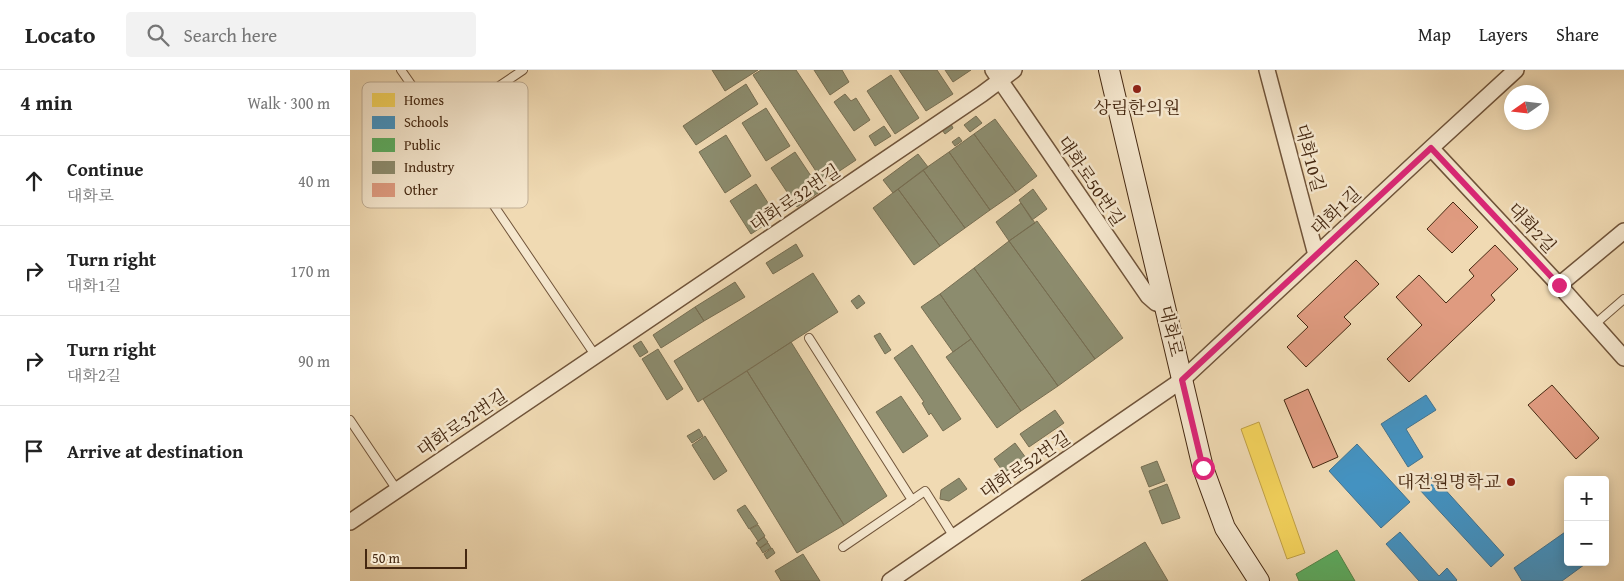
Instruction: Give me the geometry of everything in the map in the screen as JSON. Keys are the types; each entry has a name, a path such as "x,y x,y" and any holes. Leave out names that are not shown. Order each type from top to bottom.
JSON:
{"main road":[{"name":"대화로","path":"1109,70 1203,468 1225,528 1259,581"}],"street":[{"name":"대화로32번길","path":"350,522 595,355 997,76 1014,70"},
{"name":"대화10길","path":"1268,70 1316,255"},
{"name":"대화1길","path":"1182,380 1516,70"},
{"name":"대화로50번길","path":"997,76 1148,296 1156,303 1165,306"},
{"name":"대화2길","path":"1431,148 1559,285 1624,358"},
{"path":"1559,285 1624,230"},
{"name":"대화로52번길","path":"890,581 1182,380"}],"lane":[{"path":"401,70 409,82"},
{"path":"505,82 523,70"},
{"path":"496,208 595,355"},
{"path":"1594,325 1624,299"},
{"path":"810,338 912,500"},
{"path":"350,420 397,490"},
{"path":"843,547 924,491 954,537"}],"building: Homes":[{"path":"1259,422 1305,553 1287,559 1241,429"}],"building: Schools":[{"path":"1426,395 1436,410 1406,429 1423,457 1408,467 1381,424"},
{"path":"1357,444 1410,502 1381,528 1329,471"},
{"path":"1433,476 1504,555 1491,567 1419,489"},
{"path":"1400,532 1439,576 1447,568 1457,580 1419,581 1386,544"},
{"path":"1564,533 1564,566 1583,566 1562,581 1522,581 1514,568"}],"building: Public":[{"path":"1337,550 1355,581 1299,581 1296,574"}],"building: Industry":[{"path":"712,70 758,70 725,91"},
{"path":"761,70 796,70 856,160 823,182 753,75"},
{"path":"814,70 842,70 849,82 830,95"},
{"path":"899,70 937,70 953,94 926,111"},
{"path":"945,70 971,70 953,82"},
{"path":"891,75 919,118 895,134 867,91"},
{"path":"746,84 758,104 696,145 683,126"},
{"path":"845,94 851,101 856,98 870,120 854,131 834,102"},
{"path":"766,108 790,146 766,161 742,123"},
{"path":"976,116 982,123 970,132 964,125"},
{"path":"995,119 1037,176 1016,192 974,134"},
{"path":"951,124 953,128 945,134 942,130"},
{"path":"884,126 891,136 875,146 869,136"},
{"path":"974,134 1016,192 990,210 949,152"},
{"path":"726,135 751,176 725,193 699,152"},
{"path":"959,137 962,141 955,146 952,142"},
{"path":"795,152 821,191 797,207 771,168"},
{"path":"949,152 990,210 965,228 923,170"},
{"path":"918,154 928,167 893,193 883,180"},
{"path":"923,170 965,228 940,246 898,189"},
{"path":"756,184 777,217 751,234 730,201"},
{"path":"898,189 940,246 914,265 873,208"},
{"path":"1033,189 1047,209 1032,220 1019,200"},
{"path":"1021,203 1035,223 1009,241 996,222"},
{"path":"1037,221 1123,338 1095,359 1009,241"},
{"path":"1009,241 1095,359 1058,386 974,268"},
{"path":"796,244 803,256 773,274 766,263"},
{"path":"974,268 1058,386 1021,411 940,294"},
{"path":"813,273 838,312 698,402 674,361"},
{"path":"735,282 745,297 704,321 695,307"},
{"path":"940,294 971,339 953,352 921,307"},
{"path":"859,295 865,303 857,309 851,301"},
{"path":"695,307 704,321 661,348 653,335"},
{"path":"880,333 891,350 885,354 874,336"},
{"path":"971,339 1021,411 997,428 946,357"},
{"path":"641,341 648,352 640,357 633,346"},
{"path":"791,342 887,496 844,525 747,371"},
{"path":"912,345 961,419 943,431 931,413 929,415 922,403 924,402 894,358"},
{"path":"658,349 683,389 667,400 642,359"},
{"path":"747,371 844,525 797,553 703,399"},
{"path":"901,396 928,436 903,453 876,412"},
{"path":"1055,410 1064,423 1029,447 1020,434"},
{"path":"699,429 703,436 692,443 687,436"},
{"path":"705,436 727,471 714,480 692,445"},
{"path":"1015,443 1026,458 1004,473 994,459"},
{"path":"1157,461 1165,481 1149,487 1141,467"},
{"path":"959,478 967,489 949,501 940,499 941,490"},
{"path":"1167,484 1180,518 1162,524 1149,491"},
{"path":"745,505 758,524 749,529 737,510"},
{"path":"758,525 765,536 758,541 750,529"},
{"path":"764,537 768,542 760,548 756,543"},
{"path":"1145,542 1168,581 1081,581"},
{"path":"768,543 771,548 763,553 760,548"},
{"path":"772,548 775,553 767,559 764,554"},
{"path":"803,554 820,581 781,581 775,571"}],"building: Other":[{"path":"1453,202 1478,227 1452,253 1427,229"},
{"path":"1495,245 1518,269 1491,295 1495,300 1409,382 1387,359 1422,325 1396,297 1419,275 1446,303 1474,276 1469,270"},
{"path":"1356,260 1379,284 1344,317 1351,324 1306,367 1287,347 1308,327 1297,316"},
{"path":"1552,385 1599,438 1576,459 1528,405"},
{"path":"1308,389 1338,457 1313,468 1284,400"}],"place":[{"name":"상림한의원","path":"1137,89"},
{"name":"대전원명학교","path":"1511,482"}],"route":[{"path":"1203,468 1182,380 1431,148 1559,285"}]}
